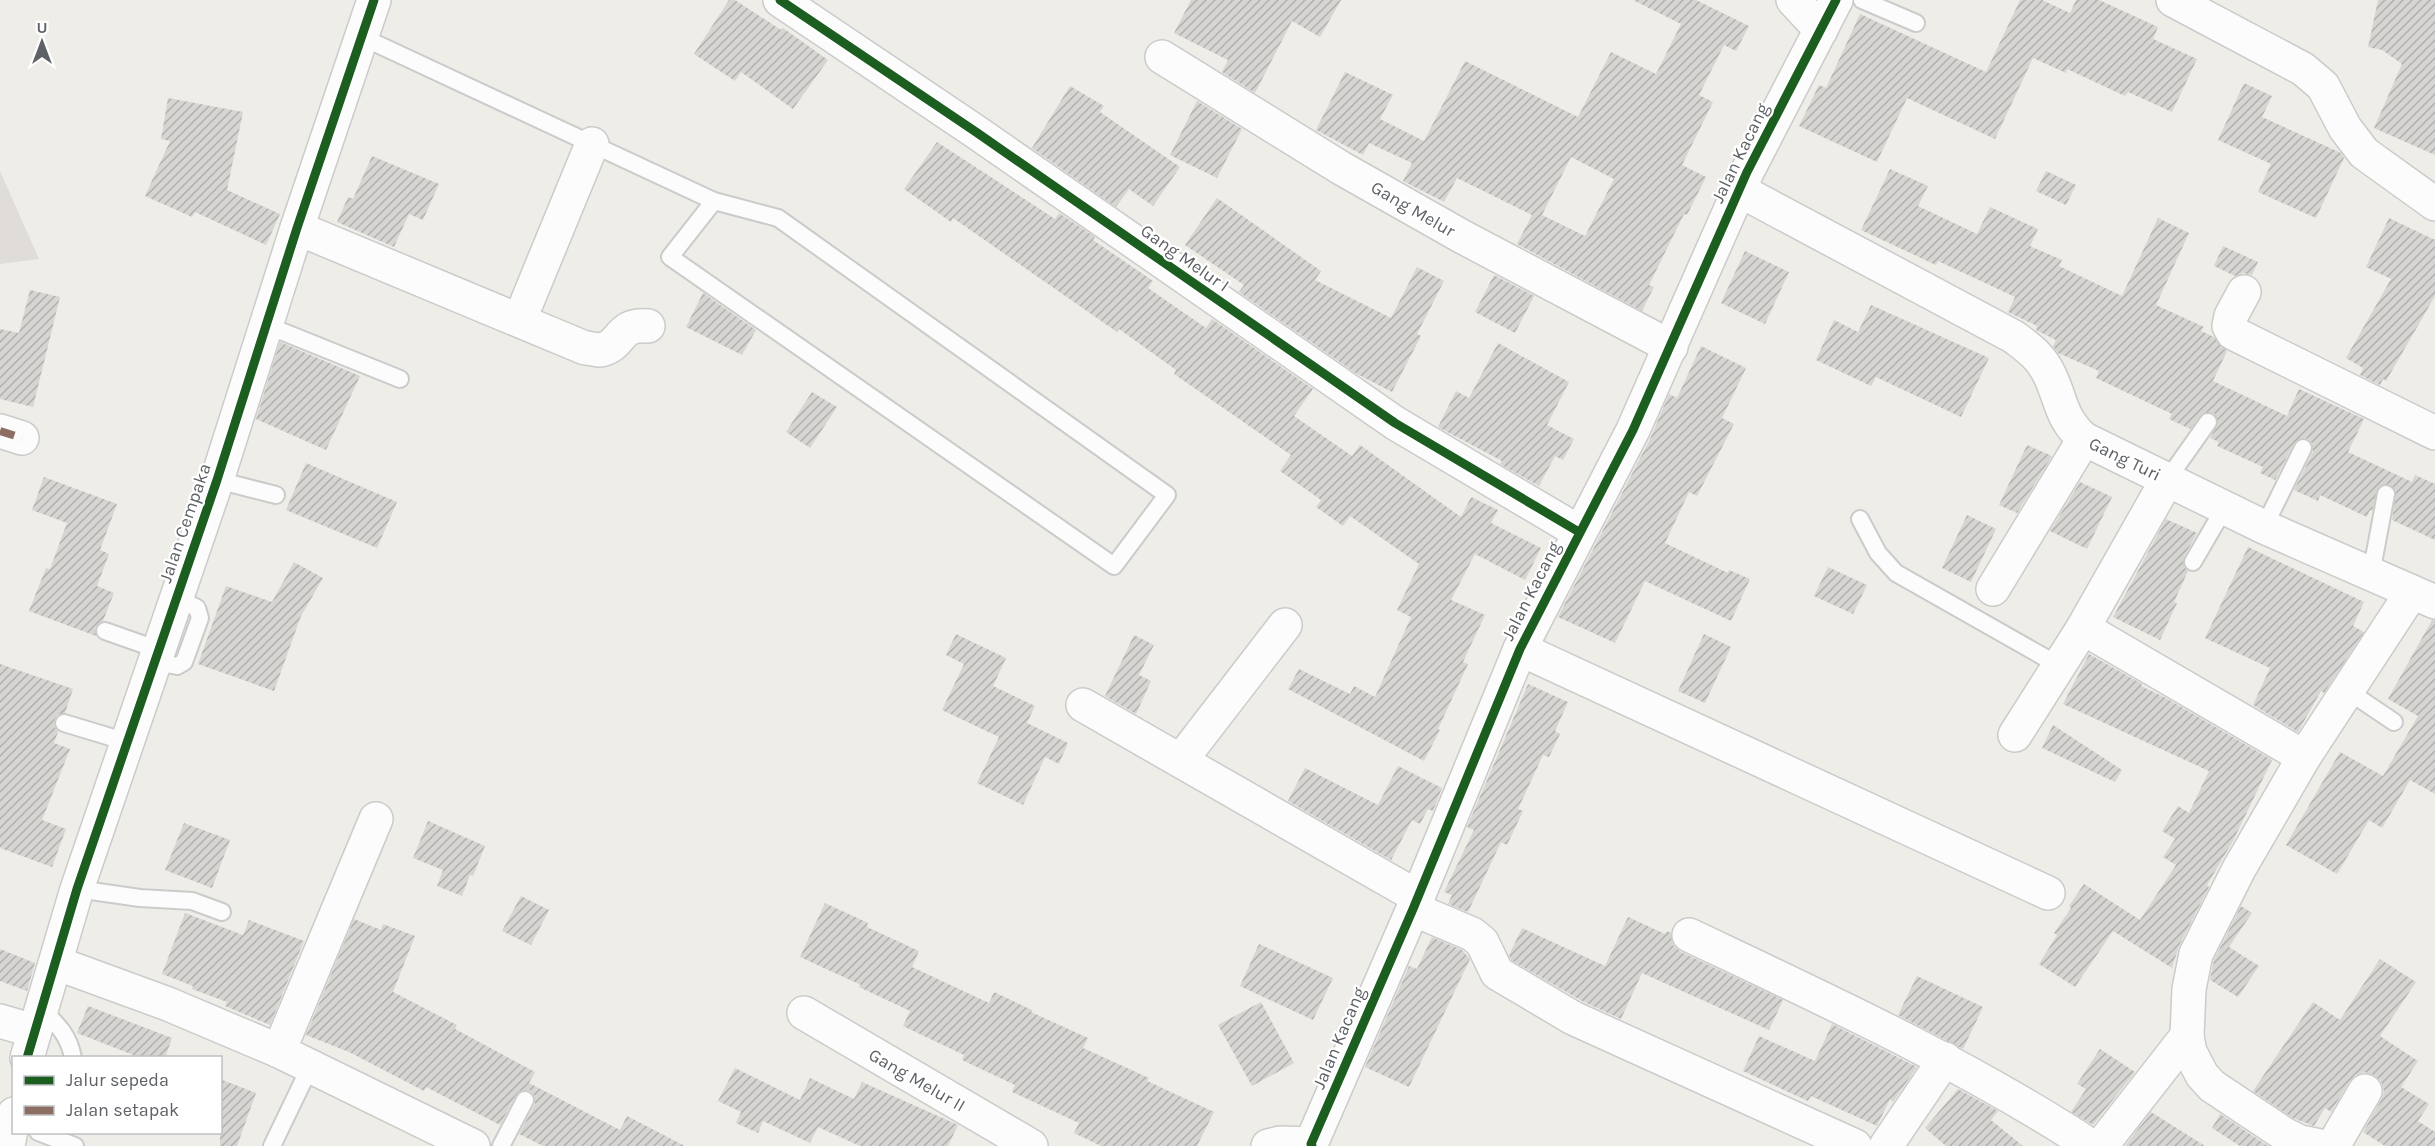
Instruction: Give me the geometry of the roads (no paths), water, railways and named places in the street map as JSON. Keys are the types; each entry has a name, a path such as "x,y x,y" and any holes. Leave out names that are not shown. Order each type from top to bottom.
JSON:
{"street":[{"name":"Jalan Cempaka","path":"33,1042 121,740 152,652 177,598 374,0"},
{"name":"Gang Melur I","path":"780,0 976,132 1395,423 1579,532"},
{"path":"1793,0 1821,30"},
{"name":"Jalan Kacang","path":"1312,1145 1520,649 1633,430 1739,190 1836,0"},
{"path":"2173,0 2303,69 2323,86 2345,128 2364,153 2435,204"},
{"name":"Gang Melur","path":"1162,57 1341,168 1671,347"},
{"path":"527,302 592,144"},
{"name":"Gang Turi","path":"1739,190 2014,337 2036,354 2048,370 2062,412 2071,427 2084,439 2264,526 2424,597"},
{"path":"297,228 585,348 600,350 613,344 623,332 634,325 648,326"},
{"path":"2244,292 2231,316 2229,326 2233,333 2435,433"},
{"path":"1993,589 2084,439"},
{"path":"2015,735 2083,628 2167,480"},
{"path":"2320,1146 2300,1142 2284,1134 2212,1086 2194,1063 2187,1036 2189,989 2196,954 2239,869 2304,757 2348,691 2424,597"},
{"path":"1181,760 1285,625"},
{"path":"2083,628 2304,757"},
{"path":"1520,649 2048,892"},
{"path":"1083,705 1181,760 1415,903 1472,934 1482,942 1497,973 1573,1018 1855,1146"},
{"path":"279,1051 376,819"},
{"path":"1689,935 1945,1059 2041,1113 2091,1146"},
{"path":"56,963 168,1004 279,1051 473,1146"},
{"name":"Gang Melur II","path":"804,1013 1031,1146"},
{"path":"0,1021 33,1042"},
{"path":"2101,1146 2187,1036"},
{"path":"1886,1146 1945,1059"},
{"path":"2333,1146 2365,1091"},
{"path":"1268,1146 1280,1143 1312,1145"}],"lane":[{"path":"1862,0 1916,23"},
{"path":"362,37 714,201 778,218 1167,495 1114,566 670,257 714,201"},
{"path":"266,325 400,379"},
{"path":"2167,480 2208,422"},
{"path":"2264,526 2304,448"},
{"path":"217,480 276,495"},
{"path":"2371,574 2386,494"},
{"path":"2193,562 2225,507"},
{"path":"1860,519 1878,553 1896,573 2058,665"},
{"path":"105,631 126,638 152,652"},
{"path":"2348,691 2394,722"},
{"path":"64,723 121,740"},
{"path":"77,889 140,898 192,901 222,912"},
{"path":"33,1042 64,1031 73,1056"},
{"path":"272,1146 310,1067"},
{"path":"501,1146 525,1100"},
{"path":"36,1134 75,1146"}]}
